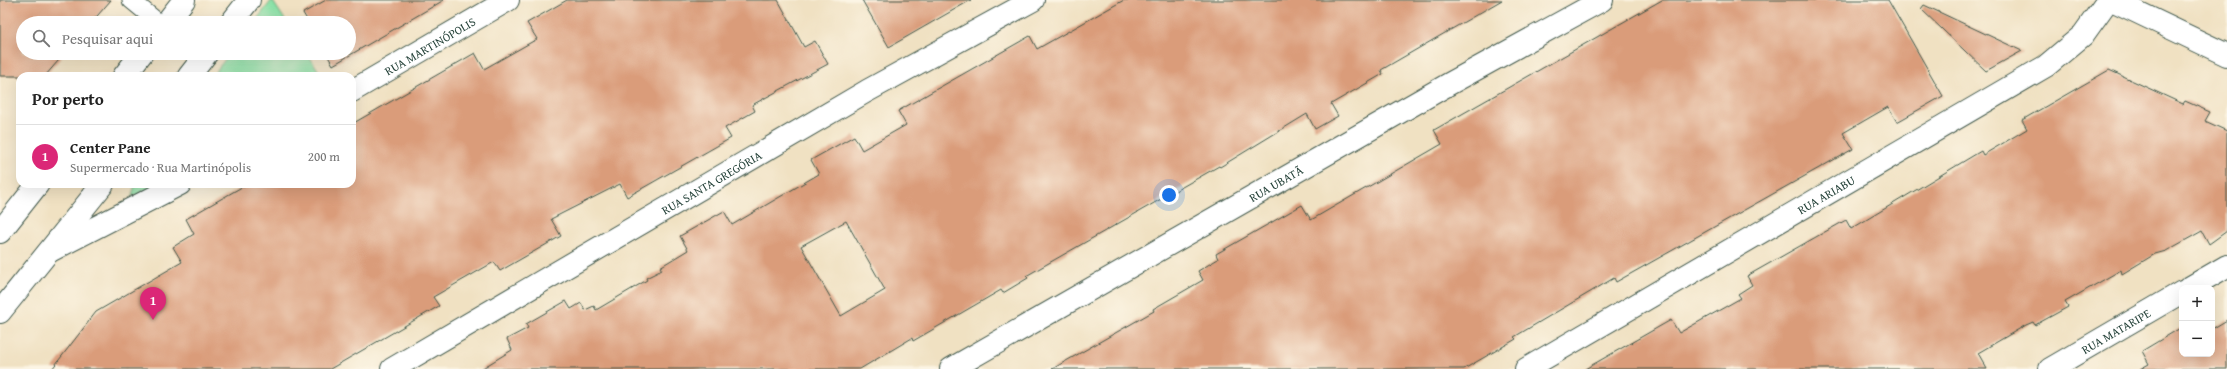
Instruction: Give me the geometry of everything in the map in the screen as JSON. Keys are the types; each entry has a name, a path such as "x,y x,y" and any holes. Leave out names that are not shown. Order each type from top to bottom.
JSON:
{"street":[{"path":"171,16 184,0"},
{"path":"236,16 249,0"},
{"name":"RUA MARTINÓPOLIS","path":"356,89 508,0"},
{"name":"RUA SANTA GREGÓRIA","path":"392,369 867,91 1033,0"},
{"name":"RUA UBATÃ","path":"951,369 1442,88 1602,0"},
{"name":"RUA ARIABU","path":"1526,369 2046,66 2083,35 2108,0"},
{"path":"2112,0 2227,55"},
{"path":"127,72 137,60"},
{"path":"192,72 202,60"},
{"path":"0,232 35,188"},
{"path":"0,312 100,188"},
{"path":"50,251 172,188"},
{"path":"2194,285 2227,266"},
{"name":"RUA MATARIPE","path":"2050,369 2179,294"}],"lane":[{"path":"131,0 150,16"}],"green space":[{"path":"272,0 282,16 259,16"},
{"path":"225,60 312,60 319,72 215,72"},
{"path":"134,188 152,188 132,197"}],"building":[{"path":"0,0 111,0 97,16 16,16 16,60 59,60 48,72 16,72 16,76 0,76"},
{"path":"326,0 444,0 356,52 356,16 305,16 303,13"},
{"path":"567,0 778,0 804,47 815,41 828,64 752,105 755,111 725,128 731,138 627,197 620,184 551,219 561,236 500,271 494,262 433,297 439,306 330,369 52,369 96,312 182,262 173,247 194,234 186,219 240,188 356,188 356,122 475,53 484,69 537,39 527,23"},
{"path":"862,0 971,0 889,47"},
{"path":"1124,0 1502,0 1381,70 1383,74 1331,104 1338,116 1315,129 1307,114 1220,167 1219,166 1026,276 1028,278 1003,293 1001,290 913,341 912,338 860,369 481,369 512,350 507,339 528,328 526,324 566,301 571,309 581,303 585,310 594,306 596,310 647,280 646,278 662,270 660,267 688,250 680,236 724,211 732,225 819,174 811,160 854,136 862,150 906,125 898,111 1030,36 1037,49","holes":["846,221 885,290 841,316 801,246"]},
{"path":"1662,0 1888,0 1943,96 1897,122 1888,107 1843,133 1853,149 1616,282 1614,278 1514,337 1516,339 1464,369 1052,369 1154,311 1153,309 1203,280 1198,271 1218,259 1216,254 1302,205 1311,220 1442,144 1434,130"},
{"path":"1924,5 2022,51 1986,71 1921,9"},
{"path":"330,60 342,60 333,65"},
{"path":"2109,70 2183,104 2185,101 2210,112 2205,121 2227,131 2227,231 2209,244 2202,231 2166,251 2155,254 2122,274 2121,270 2065,302 2068,307 2035,325 2033,322 2026,325 1978,353 1987,369 1585,369 1671,320 1679,333 1741,298 1738,294 1752,285 1747,276 1846,220 1851,229 1981,151 1983,155 2027,129 2022,120"},
{"path":"2227,320 2227,369 2140,369 2149,364 2142,351 2179,329 2179,357 2215,357 2215,327"}],"place":[{"name":"Center Pane","path":"153,320"}]}
